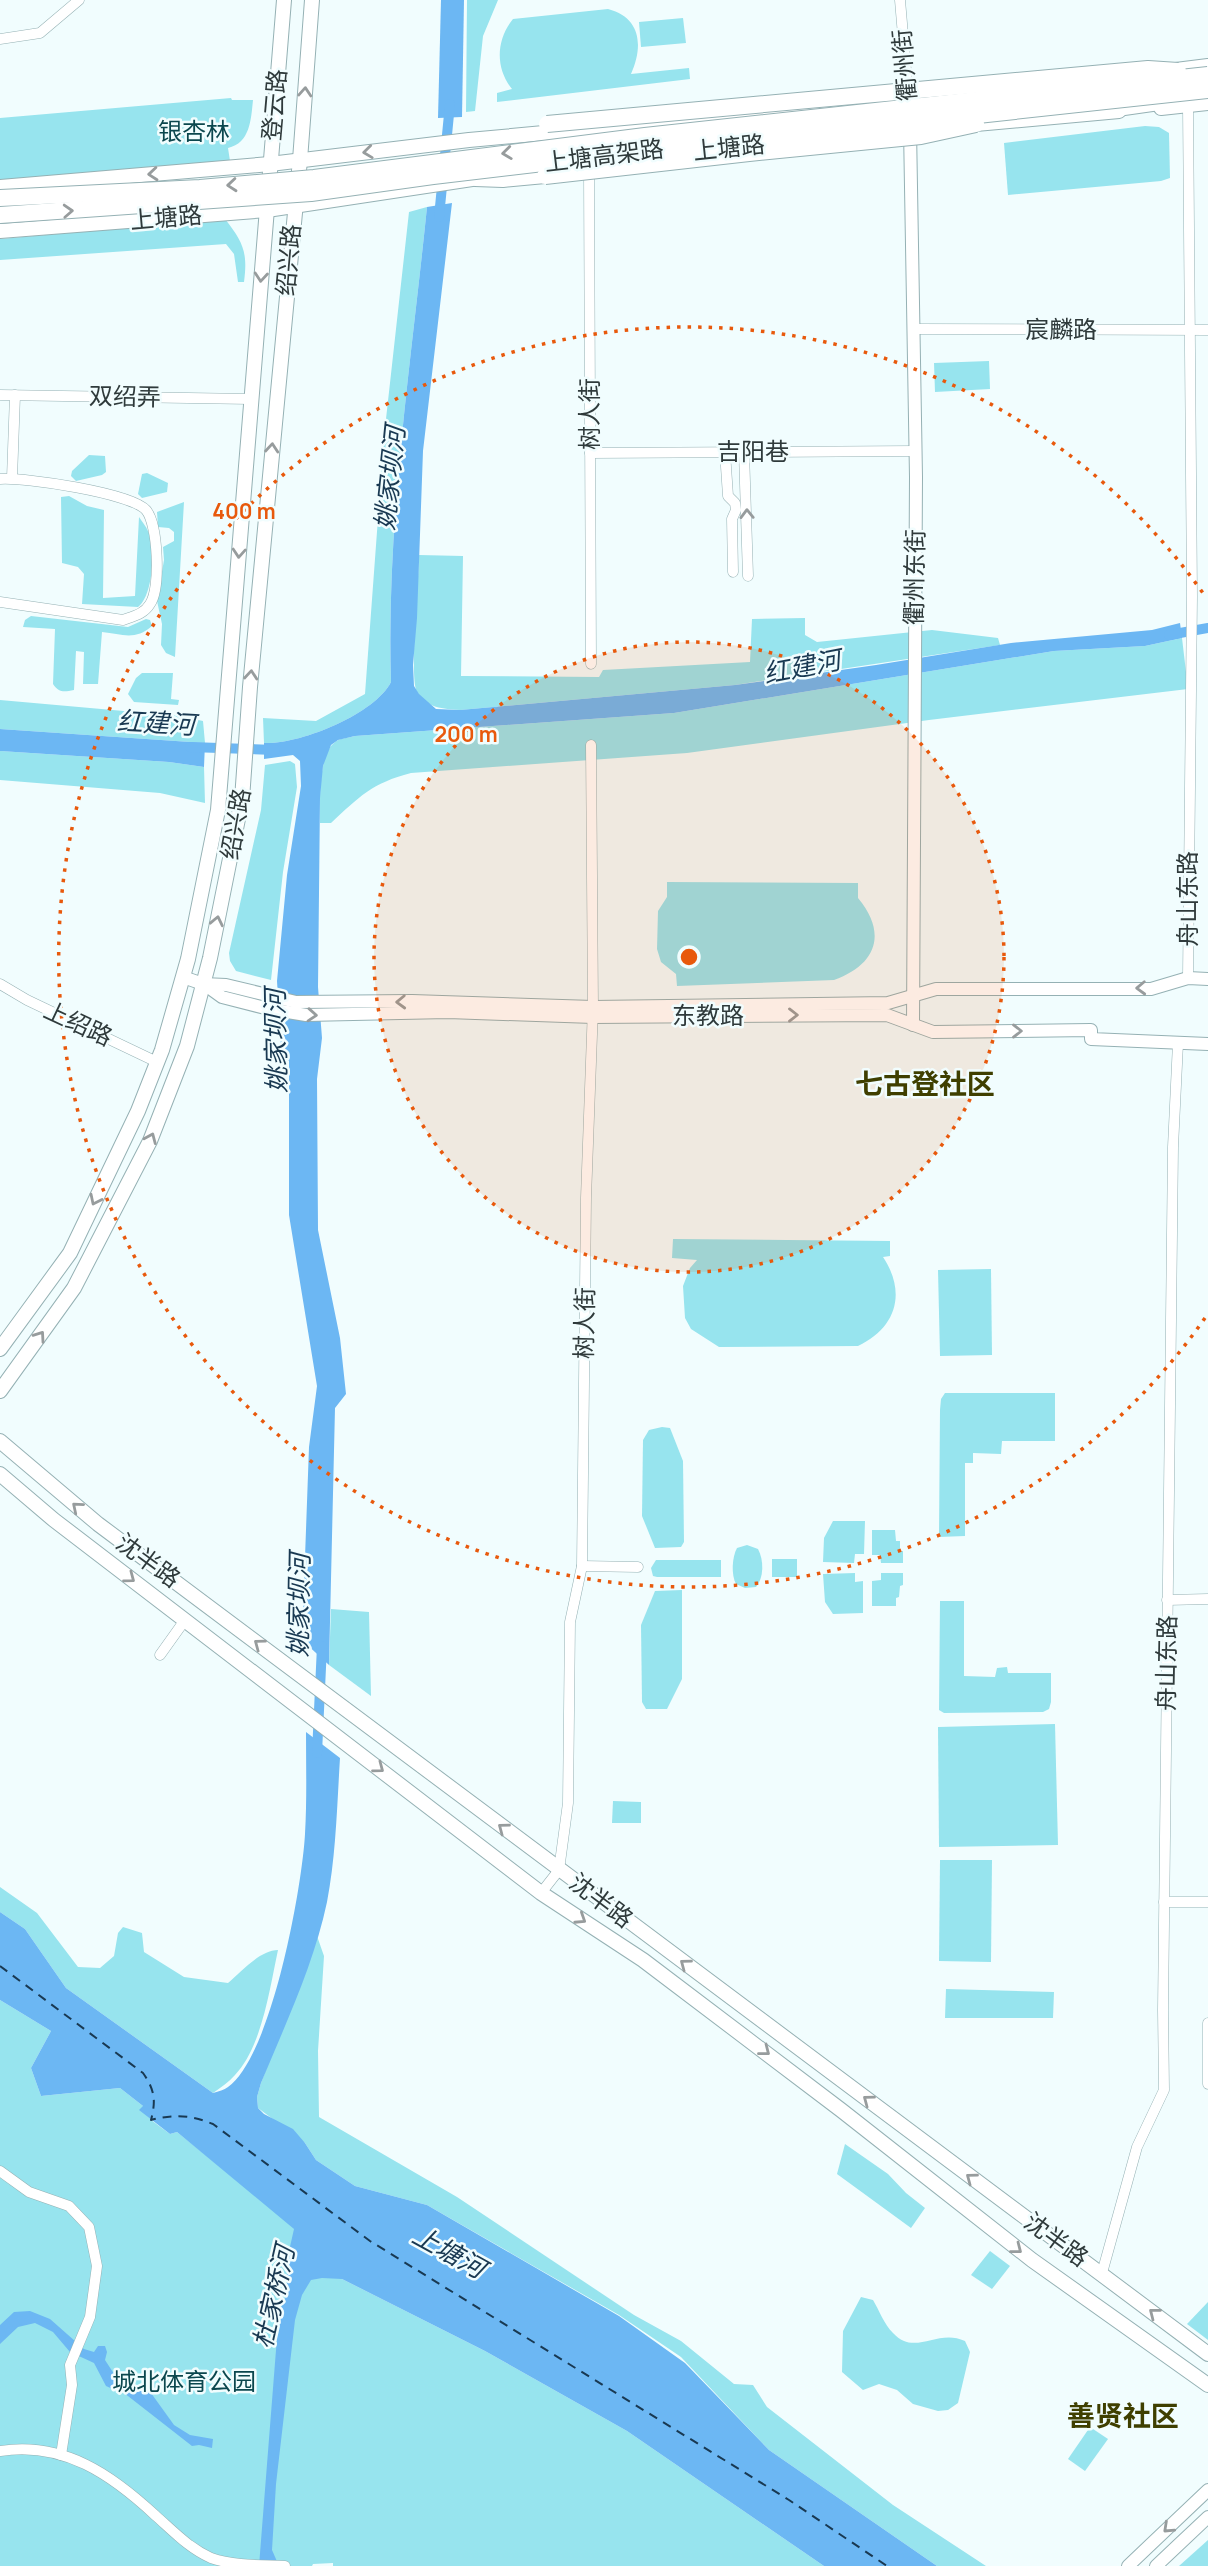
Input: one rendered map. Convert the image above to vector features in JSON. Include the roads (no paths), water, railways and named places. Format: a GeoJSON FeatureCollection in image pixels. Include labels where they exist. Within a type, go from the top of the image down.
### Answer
{"type":"FeatureCollection","features":[{"type":"Feature","properties":{"kind":"highway"},"geometry":{"type":"LineString","coordinates":[[547,124],[1148,69],[1208,74]]}},
{"type":"Feature","properties":{"kind":"highway","name":"上塘高架路"},"geometry":{"type":"LineString","coordinates":[[0,198],[200,188],[314,178],[659,135],[1208,74]]}},
{"type":"Feature","properties":{"kind":"highway"},"geometry":{"type":"LineString","coordinates":[[545,176],[921,136],[974,124],[1146,105],[1208,91]]}},
{"type":"Feature","properties":{"kind":"highway","name":"上塘高架路"},"geometry":{"type":"LineString","coordinates":[[0,215],[311,193],[605,156],[1208,91]]}},
{"type":"Feature","properties":{"kind":"main road","name":"登云路"},"geometry":{"type":"LineString","coordinates":[[267,209],[284,0]]}},
{"type":"Feature","properties":{"kind":"main road","name":"登云路"},"geometry":{"type":"LineString","coordinates":[[294,206],[312,0]]}},
{"type":"Feature","properties":{"kind":"main road","name":"上塘路"},"geometry":{"type":"LineString","coordinates":[[0,187],[270,164],[436,144],[909,99],[1208,66]]}},
{"type":"Feature","properties":{"kind":"main road","name":"上塘路"},"geometry":{"type":"LineString","coordinates":[[0,230],[267,209],[589,164],[910,130],[1208,103]]}},
{"type":"Feature","properties":{"kind":"main road"},"geometry":{"type":"LineString","coordinates":[[467,141],[488,132],[547,124]]}},
{"type":"Feature","properties":{"kind":"main road"},"geometry":{"type":"LineString","coordinates":[[470,179],[503,180],[545,176]]}},
{"type":"Feature","properties":{"kind":"main road","name":"绍兴路"},"geometry":{"type":"LineString","coordinates":[[0,1391],[74,1288],[150,1141],[187,1046],[203,984],[242,799],[294,206]]}},
{"type":"Feature","properties":{"kind":"main road","name":"绍兴路"},"geometry":{"type":"LineString","coordinates":[[0,1349],[70,1253],[138,1111],[157,1062],[183,977],[218,810],[267,209]]}},
{"type":"Feature","properties":{"kind":"main road","name":"沈半路"},"geometry":{"type":"LineString","coordinates":[[0,1441],[98,1524],[1208,2354]]}},
{"type":"Feature","properties":{"kind":"main road","name":"沈半路"},"geometry":{"type":"LineString","coordinates":[[0,1474],[54,1520],[541,1893],[643,1960],[831,2102],[1032,2260],[1208,2385]]}},
{"type":"Feature","properties":{"kind":"street"},"geometry":{"type":"LineString","coordinates":[[0,39],[40,33],[79,0]]}},
{"type":"Feature","properties":{"kind":"street","name":"衢州街"},"geometry":{"type":"LineString","coordinates":[[900,0],[910,130]]}},
{"type":"Feature","properties":{"kind":"street","name":"舟山东路"},"geometry":{"type":"LineString","coordinates":[[1188,105],[1192,596],[1188,978]]}},
{"type":"Feature","properties":{"kind":"street","name":"衢州东街"},"geometry":{"type":"LineString","coordinates":[[910,130],[916,452],[913,1024]]}},
{"type":"Feature","properties":{"kind":"street","name":"树人街"},"geometry":{"type":"LineString","coordinates":[[589,164],[591,664]]}},
{"type":"Feature","properties":{"kind":"street","name":"宸麟路"},"geometry":{"type":"LineString","coordinates":[[914,329],[1208,330]]}},
{"type":"Feature","properties":{"kind":"street","name":"双绍弄"},"geometry":{"type":"LineString","coordinates":[[0,395],[251,400]]}},
{"type":"Feature","properties":{"kind":"street"},"geometry":{"type":"LineString","coordinates":[[12,478],[15,395]]}},
{"type":"Feature","properties":{"kind":"street"},"geometry":{"type":"LineString","coordinates":[[724,452],[728,496],[735,503],[736,510],[732,519],[733,572]]}},
{"type":"Feature","properties":{"kind":"street"},"geometry":{"type":"LineString","coordinates":[[744,452],[748,576]]}},
{"type":"Feature","properties":{"kind":"street","name":"吉阳巷"},"geometry":{"type":"LineString","coordinates":[[590,453],[916,452]]}},
{"type":"Feature","properties":{"kind":"street"},"geometry":{"type":"LineString","coordinates":[[0,478],[107,495],[131,500],[139,505],[147,511],[155,534],[156,580],[152,602],[141,614],[123,620],[0,602]]}},
{"type":"Feature","properties":{"kind":"street","name":"树人街"},"geometry":{"type":"LineString","coordinates":[[559,1870],[568,1803],[570,1622],[582,1566],[586,1198],[593,1012],[591,745]]}},
{"type":"Feature","properties":{"kind":"street","name":"东教路"},"geometry":{"type":"LineString","coordinates":[[183,977],[224,991],[357,1009],[412,1001],[593,1012],[887,1015],[933,1032],[1091,1030],[1091,1039],[1208,1044]]}},
{"type":"Feature","properties":{"kind":"street","name":"东教路"},"geometry":{"type":"LineString","coordinates":[[593,1012],[888,1003],[936,989],[1151,989],[1188,978],[1208,979]]}},
{"type":"Feature","properties":{"kind":"street","name":"上绍路"},"geometry":{"type":"LineString","coordinates":[[0,984],[27,1000],[157,1062]]}},
{"type":"Feature","properties":{"kind":"street","name":"舟山东路"},"geometry":{"type":"LineString","coordinates":[[1102,2273],[1136,2147],[1164,2090],[1173,1147],[1178,1043]]}},
{"type":"Feature","properties":{"kind":"street"},"geometry":{"type":"LineString","coordinates":[[582,1566],[638,1567]]}},
{"type":"Feature","properties":{"kind":"street"},"geometry":{"type":"LineString","coordinates":[[1167,1600],[1208,1599]]}},
{"type":"Feature","properties":{"kind":"street"},"geometry":{"type":"LineString","coordinates":[[160,1655],[185,1620]]}},
{"type":"Feature","properties":{"kind":"street"},"geometry":{"type":"LineString","coordinates":[[541,1893],[559,1870]]}},
{"type":"Feature","properties":{"kind":"street"},"geometry":{"type":"LineString","coordinates":[[1164,1902],[1208,1902]]}},
{"type":"Feature","properties":{"kind":"street"},"geometry":{"type":"LineString","coordinates":[[1208,2023],[1208,2084]]}},
{"type":"Feature","properties":{"kind":"street"},"geometry":{"type":"LineString","coordinates":[[0,2171],[29,2192],[69,2206],[89,2227],[97,2266],[90,2317],[70,2365],[72,2385],[61,2455]]}},
{"type":"Feature","properties":{"kind":"street"},"geometry":{"type":"LineString","coordinates":[[0,2451],[29,2449],[61,2455],[119,2482],[177,2537],[212,2558],[242,2564],[285,2566]]}},
{"type":"Feature","properties":{"kind":"street"},"geometry":{"type":"LineString","coordinates":[[1128,2566],[1208,2490]]}},
{"type":"Feature","properties":{"kind":"street"},"geometry":{"type":"LineString","coordinates":[[1156,2566],[1208,2516]]}},
{"type":"Feature","properties":{"kind":"water"},"geometry":{"type":"Polygon","coordinates":[[[441,0],[464,0],[462,117],[438,118],[441,0]]]}},
{"type":"Feature","properties":{"kind":"water"},"geometry":{"type":"Polygon","coordinates":[[[452,203],[423,451],[413,665],[414,686],[436,709],[460,710],[735,685],[1011,643],[1152,630],[1180,623],[1182,638],[1145,646],[1054,651],[674,713],[355,736],[338,740],[331,745],[323,766],[320,798],[318,987],[322,1038],[317,1079],[318,1230],[340,1338],[346,1394],[335,1408],[329,1665],[302,1640],[309,1447],[317,1386],[289,1215],[289,1061],[281,1048],[277,981],[287,875],[301,786],[300,761],[293,755],[264,759],[264,743],[296,739],[335,725],[369,705],[391,682],[390,622],[396,503],[427,207],[452,203]]]}},
{"type":"Feature","properties":{"kind":"water"},"geometry":{"type":"Polygon","coordinates":[[[0,729],[205,743],[204,767],[169,762],[0,751],[0,729]]]}},
{"type":"Feature","properties":{"kind":"water","name":"上塘河"},"geometry":{"type":"Polygon","coordinates":[[[306,1732],[340,1758],[332,1866],[327,1902],[315,1948],[261,2083],[257,2097],[258,2108],[293,2129],[316,2160],[355,2186],[427,2205],[619,2316],[685,2363],[769,2450],[937,2566],[824,2566],[627,2431],[485,2351],[342,2279],[322,2278],[311,2280],[302,2295],[295,2320],[276,2484],[272,2550],[279,2566],[259,2566],[279,2312],[287,2294],[287,2260],[294,2229],[177,2132],[170,2134],[139,2110],[143,2106],[120,2088],[41,2096],[31,2068],[51,2031],[0,2000],[0,1912],[25,1929],[66,1988],[213,2093],[226,2088],[244,2069],[258,2042],[271,2007],[291,1929],[305,1834],[306,1732]]]}},
{"type":"Feature","properties":{"kind":"water"},"geometry":{"type":"Polygon","coordinates":[[[30,2311],[50,2319],[84,2349],[94,2352],[98,2346],[105,2346],[105,2360],[118,2380],[127,2376],[132,2384],[151,2393],[174,2425],[190,2435],[213,2439],[212,2448],[192,2446],[119,2389],[117,2391],[106,2386],[94,2363],[70,2352],[53,2332],[35,2323],[18,2327],[0,2344],[0,2325],[14,2312],[30,2311]]]}},
{"type":"Feature","properties":{"kind":"waterway","name":"姚家坝河"},"geometry":{"type":"LineString","coordinates":[[439,217],[450,104]]}},
{"type":"Feature","properties":{"kind":"waterway","name":"红建河"},"geometry":{"type":"LineString","coordinates":[[1169,635],[1208,628]]}},
{"type":"Feature","properties":{"kind":"waterway","name":"红建河"},"geometry":{"type":"LineString","coordinates":[[190,747],[275,750]]}},
{"type":"Feature","properties":{"kind":"waterway","name":"姚家坝河"},"geometry":{"type":"LineString","coordinates":[[317,1753],[322,1646]]}},
{"type":"Feature","properties":{"kind":"district","name":"七古登社区"},"geometry":{"type":"Point","coordinates":[925,1084]}},
{"type":"Feature","properties":{"kind":"district","name":"善贤社区"},"geometry":{"type":"Point","coordinates":[1123,2416]}},
{"type":"Feature","properties":{"kind":"park label","name":"银杏林"},"geometry":{"type":"Point","coordinates":[194,132]}},
{"type":"Feature","properties":{"kind":"park label","name":"城北体育公园"},"geometry":{"type":"Point","coordinates":[184,2382]}},
{"type":"Feature","properties":{"kind":"water label","name":"杜家桥河"},"geometry":{"type":"Point","coordinates":[274,2297]}}]}
